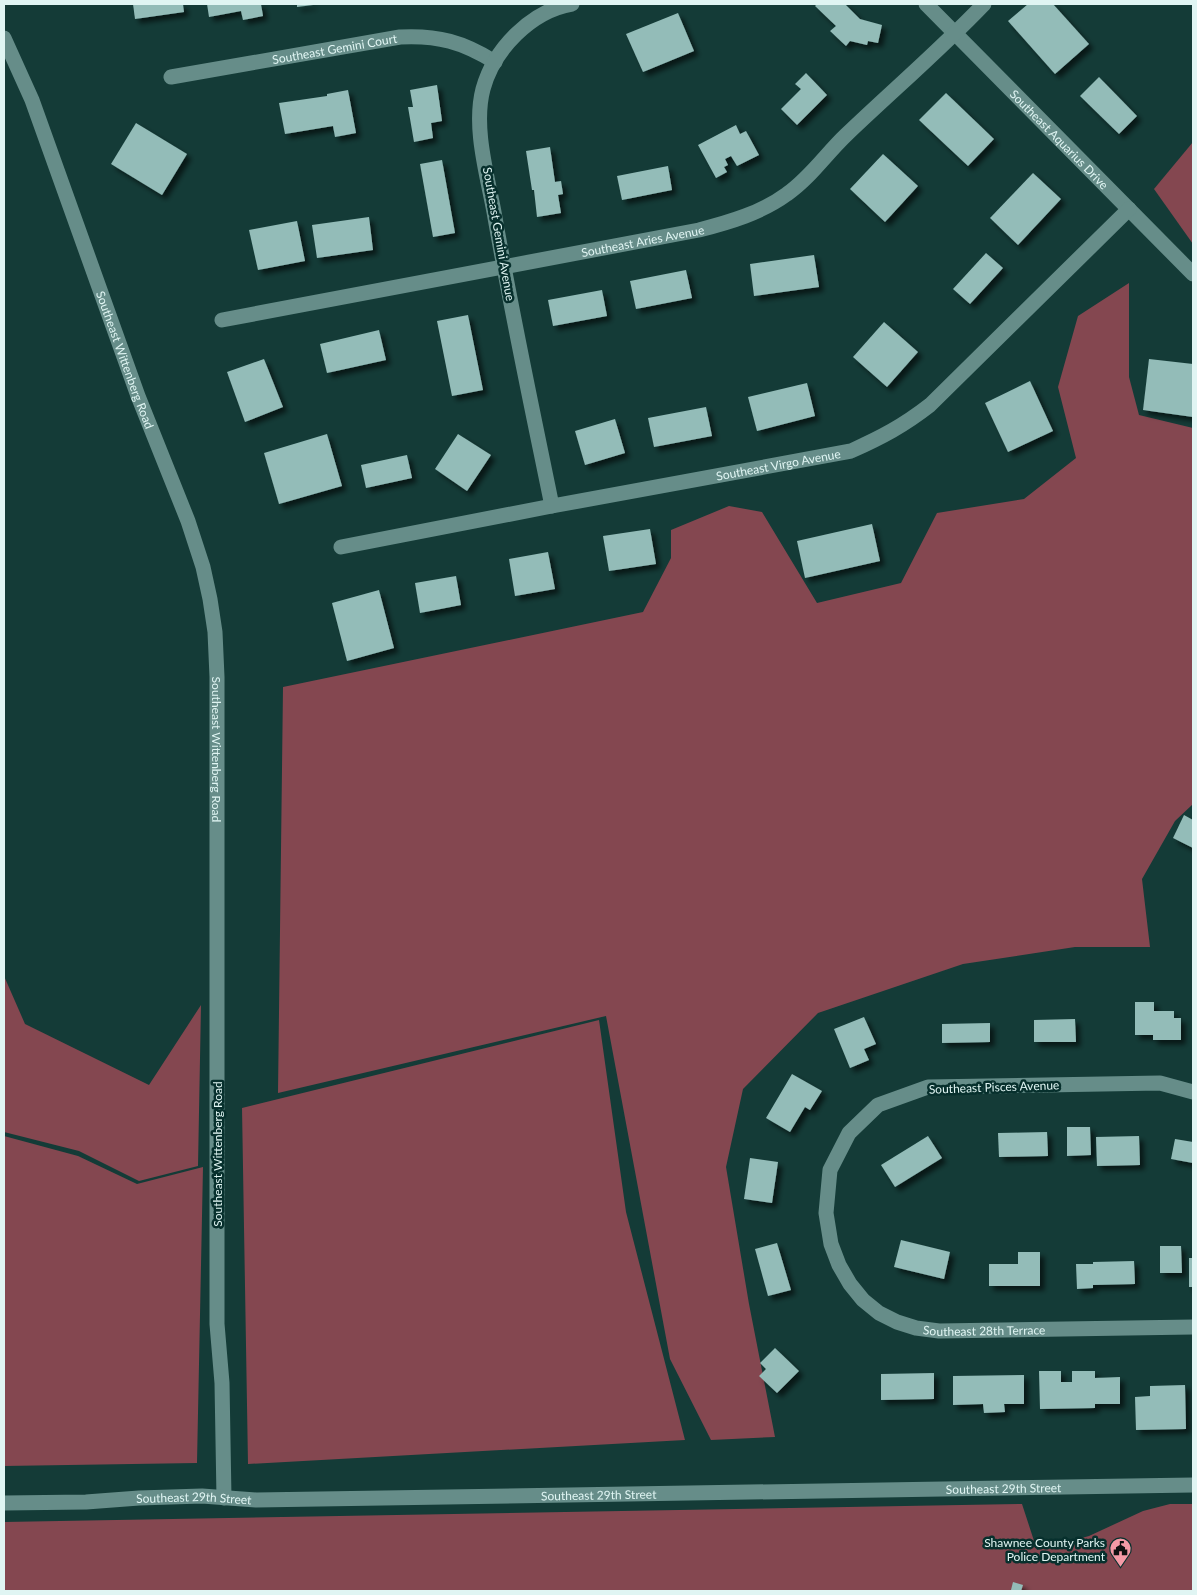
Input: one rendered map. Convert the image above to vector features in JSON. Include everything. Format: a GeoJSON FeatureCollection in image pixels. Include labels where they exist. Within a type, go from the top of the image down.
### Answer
{"type":"FeatureCollection","features":[{"type":"Feature","properties":{"kind":"street","name":"Southeast Gemini Avenue"},"geometry":{"type":"LineString","coordinates":[[552,506],[504,266],[479,122],[483,89],[495,62],[517,33],[537,17],[560,6],[572,4]]}},
{"type":"Feature","properties":{"kind":"street","name":"Southeast Aquarius Drive"},"geometry":{"type":"LineString","coordinates":[[926,4],[1193,274]]}},
{"type":"Feature","properties":{"kind":"street","name":"Southeast Aries Avenue"},"geometry":{"type":"LineString","coordinates":[[222,320],[699,230],[733,221],[765,207],[787,194],[809,175],[834,147],[955,34],[984,4]]}},
{"type":"Feature","properties":{"kind":"street","name":"Southeast Gemini Court"},"geometry":{"type":"LineString","coordinates":[[171,77],[400,37],[420,36],[440,38],[460,44],[477,50],[495,62]]}},
{"type":"Feature","properties":{"kind":"street","name":"Southeast Wittenberg Road"},"geometry":{"type":"LineString","coordinates":[[4,38],[32,100],[138,396],[188,521],[203,567],[215,632],[217,677],[217,1324],[222,1383],[224,1498]]}},
{"type":"Feature","properties":{"kind":"street","name":"Southeast Virgo Avenue"},"geometry":{"type":"LineString","coordinates":[[341,547],[851,450],[884,436],[908,422],[930,405],[1129,209]]}},
{"type":"Feature","properties":{"kind":"street","name":"Southeast Pisces Avenue"},"geometry":{"type":"LineString","coordinates":[[828,1230],[826,1213],[830,1170],[848,1133],[878,1105],[928,1087],[1160,1084],[1193,1092]]}},
{"type":"Feature","properties":{"kind":"street","name":"Southeast 28th Terrace"},"geometry":{"type":"LineString","coordinates":[[828,1230],[839,1265],[850,1284],[863,1300],[897,1322],[916,1328],[939,1331],[1193,1327]]}},
{"type":"Feature","properties":{"kind":"street","name":"Southeast 29th Street"},"geometry":{"type":"LineString","coordinates":[[4,1503],[86,1502],[202,1496],[265,1500],[1193,1485]]}},
{"type":"Feature","properties":{"kind":"shaded area"},"geometry":{"type":"Polygon","coordinates":[[[1193,142],[1193,244],[1154,189],[1193,142]]]}},
{"type":"Feature","properties":{"kind":"shaded area"},"geometry":{"type":"Polygon","coordinates":[[[1129,283],[1129,377],[1139,415],[1193,428],[1193,804],[1175,821],[1142,879],[1150,947],[1075,947],[963,964],[818,1013],[743,1089],[726,1167],[749,1304],[775,1437],[711,1440],[670,1359],[606,1016],[278,1093],[283,687],[643,612],[671,558],[671,530],[729,506],[762,512],[817,603],[901,583],[937,513],[1024,499],[1076,458],[1058,387],[1078,316],[1129,283]]]}},
{"type":"Feature","properties":{"kind":"shaded area"},"geometry":{"type":"Polygon","coordinates":[[[4,976],[25,1024],[149,1085],[201,1005],[198,1166],[139,1181],[79,1151],[4,1132],[4,976]]]}},
{"type":"Feature","properties":{"kind":"shaded area"},"geometry":{"type":"Polygon","coordinates":[[[599,1020],[626,1212],[685,1440],[248,1464],[242,1108],[599,1020]]]}},
{"type":"Feature","properties":{"kind":"shaded area"},"geometry":{"type":"Polygon","coordinates":[[[4,1136],[78,1156],[137,1184],[203,1167],[197,1463],[4,1466],[4,1136]]]}},
{"type":"Feature","properties":{"kind":"shaded area"},"geometry":{"type":"Polygon","coordinates":[[[1022,1504],[1037,1550],[1089,1536],[1143,1511],[1170,1504],[1193,1504],[1193,1591],[4,1591],[4,1522],[1022,1504]]]}},
{"type":"Feature","properties":{"kind":"building"},"geometry":{"type":"Polygon","coordinates":[[[133,4],[183,4],[184,12],[135,19],[133,4]]]}},
{"type":"Feature","properties":{"kind":"building"},"geometry":{"type":"Polygon","coordinates":[[[207,4],[261,4],[263,16],[243,20],[241,11],[209,17],[207,4]]]}},
{"type":"Feature","properties":{"kind":"building"},"geometry":{"type":"Polygon","coordinates":[[[297,4],[313,4],[313,5],[297,7],[297,4]]]}},
{"type":"Feature","properties":{"kind":"building"},"geometry":{"type":"Polygon","coordinates":[[[817,4],[845,4],[860,19],[882,25],[878,43],[868,41],[867,45],[850,41],[846,46],[830,31],[836,26],[815,6],[817,4]]]}},
{"type":"Feature","properties":{"kind":"building"},"geometry":{"type":"Polygon","coordinates":[[[1028,4],[1053,4],[1089,44],[1055,74],[1008,21],[1028,4]]]}},
{"type":"Feature","properties":{"kind":"building"},"geometry":{"type":"Polygon","coordinates":[[[678,13],[694,51],[643,72],[626,34],[678,13]]]}},
{"type":"Feature","properties":{"kind":"building"},"geometry":{"type":"Polygon","coordinates":[[[806,73],[827,95],[797,125],[781,109],[801,89],[795,84],[806,73]]]}},
{"type":"Feature","properties":{"kind":"building"},"geometry":{"type":"Polygon","coordinates":[[[1099,77],[1137,116],[1119,134],[1080,96],[1099,77]]]}},
{"type":"Feature","properties":{"kind":"building"},"geometry":{"type":"Polygon","coordinates":[[[437,85],[442,121],[431,123],[433,138],[414,142],[408,107],[413,107],[410,90],[437,85]]]}},
{"type":"Feature","properties":{"kind":"building"},"geometry":{"type":"Polygon","coordinates":[[[348,90],[356,133],[335,137],[333,126],[285,134],[279,103],[327,96],[327,94],[348,90]]]}},
{"type":"Feature","properties":{"kind":"building"},"geometry":{"type":"Polygon","coordinates":[[[946,93],[994,139],[968,166],[919,120],[946,93]]]}},
{"type":"Feature","properties":{"kind":"building"},"geometry":{"type":"Polygon","coordinates":[[[136,123],[187,154],[162,195],[111,164],[136,123]]]}},
{"type":"Feature","properties":{"kind":"building"},"geometry":{"type":"Polygon","coordinates":[[[736,125],[740,134],[746,131],[759,155],[737,166],[731,156],[725,159],[728,165],[724,167],[727,172],[716,178],[698,145],[736,125]]]}},
{"type":"Feature","properties":{"kind":"building"},"geometry":{"type":"Polygon","coordinates":[[[550,147],[555,182],[561,181],[563,194],[558,195],[561,213],[537,217],[526,151],[550,147]]]}},
{"type":"Feature","properties":{"kind":"building"},"geometry":{"type":"Polygon","coordinates":[[[883,154],[918,186],[885,222],[850,189],[883,154]]]}},
{"type":"Feature","properties":{"kind":"building"},"geometry":{"type":"Polygon","coordinates":[[[442,160],[455,233],[433,237],[420,164],[442,160]]]}},
{"type":"Feature","properties":{"kind":"building"},"geometry":{"type":"Polygon","coordinates":[[[668,166],[672,190],[622,200],[617,176],[668,166]]]}},
{"type":"Feature","properties":{"kind":"building"},"geometry":{"type":"Polygon","coordinates":[[[1033,173],[1061,199],[1018,245],[990,218],[1033,173]]]}},
{"type":"Feature","properties":{"kind":"building"},"geometry":{"type":"Polygon","coordinates":[[[369,217],[373,250],[317,258],[312,225],[369,217]]]}},
{"type":"Feature","properties":{"kind":"building"},"geometry":{"type":"Polygon","coordinates":[[[297,221],[305,261],[258,270],[249,230],[297,221]]]}},
{"type":"Feature","properties":{"kind":"building"},"geometry":{"type":"Polygon","coordinates":[[[986,253],[1003,268],[970,304],[953,289],[986,253]]]}},
{"type":"Feature","properties":{"kind":"building"},"geometry":{"type":"Polygon","coordinates":[[[814,255],[819,287],[754,296],[750,264],[814,255]]]}},
{"type":"Feature","properties":{"kind":"building"},"geometry":{"type":"Polygon","coordinates":[[[686,270],[692,298],[636,309],[630,281],[686,270]]]}},
{"type":"Feature","properties":{"kind":"building"},"geometry":{"type":"Polygon","coordinates":[[[602,290],[607,316],[553,326],[548,300],[602,290]]]}},
{"type":"Feature","properties":{"kind":"building"},"geometry":{"type":"Polygon","coordinates":[[[468,315],[483,390],[452,396],[437,321],[468,315]]]}},
{"type":"Feature","properties":{"kind":"building"},"geometry":{"type":"Polygon","coordinates":[[[884,322],[918,352],[887,387],[853,357],[884,322]]]}},
{"type":"Feature","properties":{"kind":"building"},"geometry":{"type":"Polygon","coordinates":[[[379,330],[386,360],[327,373],[320,344],[379,330]]]}},
{"type":"Feature","properties":{"kind":"building"},"geometry":{"type":"Polygon","coordinates":[[[264,359],[283,407],[245,422],[227,372],[264,359]]]}},
{"type":"Feature","properties":{"kind":"building"},"geometry":{"type":"Polygon","coordinates":[[[1149,359],[1193,364],[1193,417],[1143,410],[1149,359]]]}},
{"type":"Feature","properties":{"kind":"building"},"geometry":{"type":"Polygon","coordinates":[[[1030,381],[1053,431],[1008,452],[985,403],[1030,381]]]}},
{"type":"Feature","properties":{"kind":"building"},"geometry":{"type":"Polygon","coordinates":[[[807,383],[815,416],[757,431],[748,397],[807,383]]]}},
{"type":"Feature","properties":{"kind":"building"},"geometry":{"type":"Polygon","coordinates":[[[706,407],[712,436],[654,447],[648,418],[706,407]]]}},
{"type":"Feature","properties":{"kind":"building"},"geometry":{"type":"Polygon","coordinates":[[[615,419],[625,453],[585,465],[575,431],[615,419]]]}},
{"type":"Feature","properties":{"kind":"building"},"geometry":{"type":"Polygon","coordinates":[[[327,434],[342,486],[279,504],[264,453],[327,434]]]}},
{"type":"Feature","properties":{"kind":"building"},"geometry":{"type":"Polygon","coordinates":[[[458,434],[491,455],[467,491],[435,469],[458,434]]]}},
{"type":"Feature","properties":{"kind":"building"},"geometry":{"type":"Polygon","coordinates":[[[407,455],[412,478],[366,488],[361,465],[407,455]]]}},
{"type":"Feature","properties":{"kind":"building"},"geometry":{"type":"Polygon","coordinates":[[[872,524],[880,561],[805,578],[797,541],[872,524]]]}},
{"type":"Feature","properties":{"kind":"building"},"geometry":{"type":"Polygon","coordinates":[[[650,529],[656,564],[609,571],[603,536],[650,529]]]}},
{"type":"Feature","properties":{"kind":"building"},"geometry":{"type":"Polygon","coordinates":[[[548,552],[555,589],[515,596],[509,559],[548,552]]]}},
{"type":"Feature","properties":{"kind":"building"},"geometry":{"type":"Polygon","coordinates":[[[456,576],[461,605],[420,613],[415,583],[456,576]]]}},
{"type":"Feature","properties":{"kind":"building"},"geometry":{"type":"Polygon","coordinates":[[[379,590],[394,648],[347,661],[332,603],[379,590]]]}},
{"type":"Feature","properties":{"kind":"building"},"geometry":{"type":"Polygon","coordinates":[[[1184,815],[1193,820],[1193,848],[1173,838],[1184,815]]]}},
{"type":"Feature","properties":{"kind":"building"},"geometry":{"type":"Polygon","coordinates":[[[1135,1002],[1154,1002],[1154,1011],[1174,1011],[1174,1018],[1181,1018],[1181,1040],[1153,1040],[1153,1035],[1135,1035],[1135,1002]]]}},
{"type":"Feature","properties":{"kind":"building"},"geometry":{"type":"Polygon","coordinates":[[[864,1017],[876,1044],[864,1049],[869,1060],[850,1068],[834,1029],[864,1017]]]}},
{"type":"Feature","properties":{"kind":"building"},"geometry":{"type":"Polygon","coordinates":[[[1075,1019],[1076,1042],[1034,1042],[1034,1020],[1075,1019]]]}},
{"type":"Feature","properties":{"kind":"building"},"geometry":{"type":"Polygon","coordinates":[[[990,1023],[990,1042],[942,1043],[942,1024],[990,1023]]]}},
{"type":"Feature","properties":{"kind":"building"},"geometry":{"type":"Polygon","coordinates":[[[792,1074],[822,1091],[810,1110],[805,1107],[790,1132],[766,1118],[792,1074]]]}},
{"type":"Feature","properties":{"kind":"building"},"geometry":{"type":"Polygon","coordinates":[[[1067,1127],[1090,1127],[1091,1155],[1067,1156],[1067,1127]]]}},
{"type":"Feature","properties":{"kind":"building"},"geometry":{"type":"Polygon","coordinates":[[[1047,1132],[1048,1156],[999,1157],[998,1133],[1047,1132]]]}},
{"type":"Feature","properties":{"kind":"building"},"geometry":{"type":"Polygon","coordinates":[[[928,1136],[942,1158],[895,1187],[881,1165],[928,1136]]]}},
{"type":"Feature","properties":{"kind":"building"},"geometry":{"type":"Polygon","coordinates":[[[1139,1136],[1140,1165],[1097,1166],[1096,1137],[1139,1136]]]}},
{"type":"Feature","properties":{"kind":"building"},"geometry":{"type":"Polygon","coordinates":[[[1175,1139],[1193,1142],[1193,1163],[1171,1159],[1175,1139]]]}},
{"type":"Feature","properties":{"kind":"building"},"geometry":{"type":"Polygon","coordinates":[[[750,1158],[778,1162],[772,1203],[744,1199],[750,1158]]]}},
{"type":"Feature","properties":{"kind":"building"},"geometry":{"type":"Polygon","coordinates":[[[901,1240],[950,1252],[944,1279],[894,1267],[901,1240]]]}},
{"type":"Feature","properties":{"kind":"building"},"geometry":{"type":"Polygon","coordinates":[[[777,1243],[791,1290],[768,1296],[755,1249],[777,1243]]]}},
{"type":"Feature","properties":{"kind":"building"},"geometry":{"type":"Polygon","coordinates":[[[1160,1246],[1181,1246],[1182,1273],[1160,1273],[1160,1246]]]}},
{"type":"Feature","properties":{"kind":"building"},"geometry":{"type":"Polygon","coordinates":[[[1018,1252],[1040,1252],[1040,1286],[989,1286],[989,1264],[1018,1264],[1018,1252]]]}},
{"type":"Feature","properties":{"kind":"building"},"geometry":{"type":"Polygon","coordinates":[[[1189,1258],[1193,1258],[1193,1287],[1189,1287],[1189,1258]]]}},
{"type":"Feature","properties":{"kind":"building"},"geometry":{"type":"Polygon","coordinates":[[[1134,1261],[1135,1284],[1093,1285],[1093,1288],[1077,1289],[1076,1264],[1134,1261]]]}},
{"type":"Feature","properties":{"kind":"building"},"geometry":{"type":"Polygon","coordinates":[[[775,1348],[799,1371],[777,1393],[759,1376],[766,1369],[760,1363],[775,1348]]]}},
{"type":"Feature","properties":{"kind":"building"},"geometry":{"type":"Polygon","coordinates":[[[1039,1371],[1061,1371],[1061,1382],[1072,1382],[1072,1371],[1095,1371],[1095,1378],[1120,1377],[1120,1404],[1095,1404],[1095,1408],[1040,1409],[1039,1371]]]}},
{"type":"Feature","properties":{"kind":"building"},"geometry":{"type":"Polygon","coordinates":[[[934,1373],[934,1399],[881,1400],[881,1374],[934,1373]]]}},
{"type":"Feature","properties":{"kind":"building"},"geometry":{"type":"Polygon","coordinates":[[[1024,1375],[1024,1404],[1004,1404],[1005,1412],[984,1413],[983,1404],[953,1405],[953,1376],[1024,1375]]]}},
{"type":"Feature","properties":{"kind":"building"},"geometry":{"type":"Polygon","coordinates":[[[1185,1385],[1186,1429],[1136,1430],[1135,1397],[1150,1396],[1150,1386],[1185,1385]]]}},
{"type":"Feature","properties":{"kind":"building"},"geometry":{"type":"Polygon","coordinates":[[[1013,1582],[1023,1585],[1021,1591],[1011,1590],[1013,1582]]]}},
{"type":"Feature","properties":{"kind":"place","name":"Shawnee County Parks Police Department"},"geometry":{"type":"Point","coordinates":[1121,1568]}}]}
